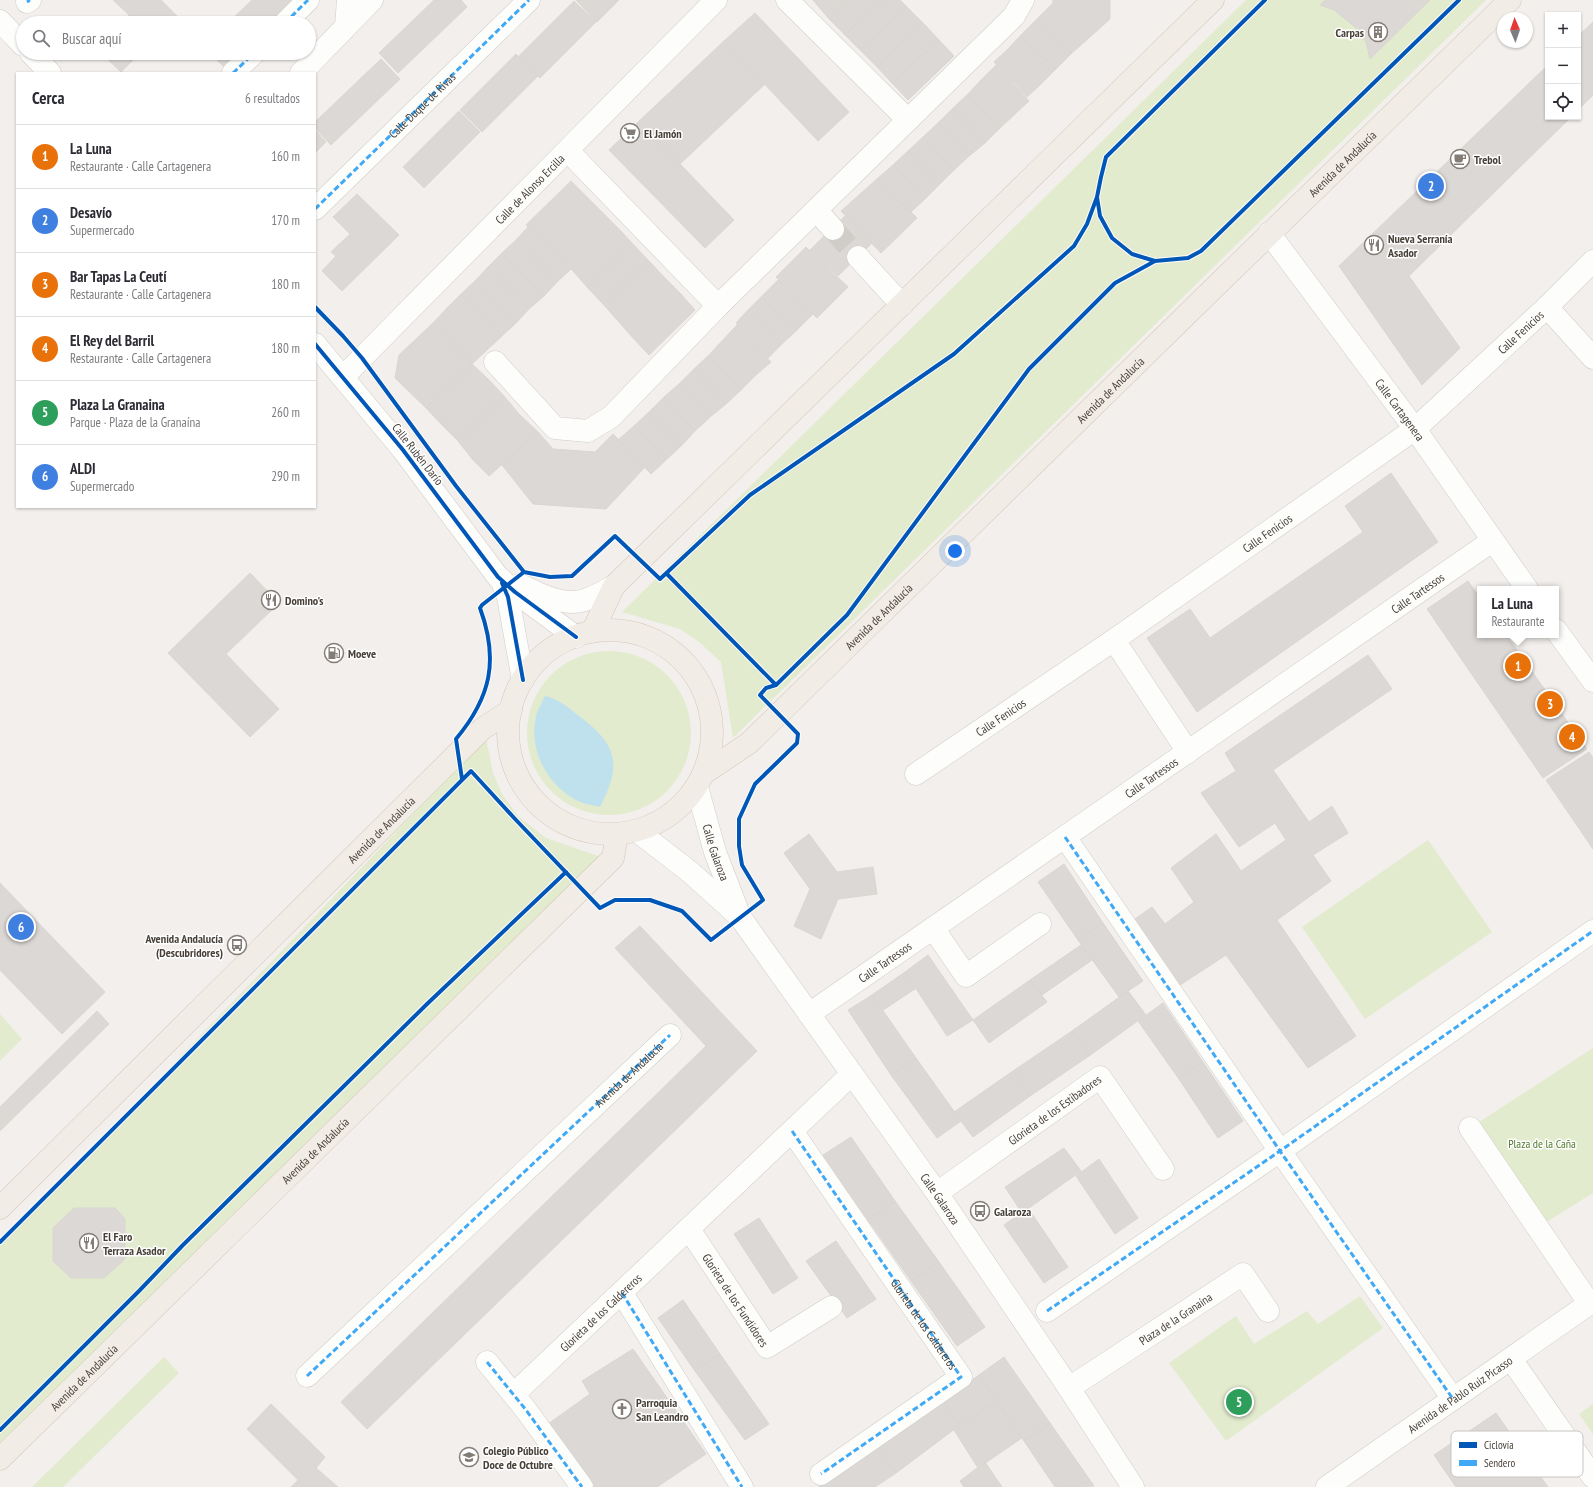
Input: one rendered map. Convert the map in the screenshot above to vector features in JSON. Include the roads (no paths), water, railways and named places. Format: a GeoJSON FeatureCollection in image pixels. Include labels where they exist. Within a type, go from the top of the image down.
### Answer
{"type":"FeatureCollection","features":[{"type":"Feature","properties":{"kind":"main road"},"geometry":{"type":"LineString","coordinates":[[584,634],[614,586],[1213,0]]}},
{"type":"Feature","properties":{"kind":"main road","name":"Avenida de Andalucía"},"geometry":{"type":"LineString","coordinates":[[0,1459],[602,869],[613,858],[627,833],[671,815],[701,779],[750,743],[1510,0]]}},
{"type":"Feature","properties":{"kind":"main road"},"geometry":{"type":"LineString","coordinates":[[627,833],[585,832],[556,819],[532,799],[516,772],[508,741],[511,710],[515,694],[523,680],[533,666],[545,654],[560,644],[584,634],[623,631],[654,640],[680,657],[699,682],[710,710],[713,741],[701,779]]}},
{"type":"Feature","properties":{"kind":"main road","name":"Avenida de Andalucía"},"geometry":{"type":"LineString","coordinates":[[0,1208],[482,729],[511,710]]}},
{"type":"Feature","properties":{"kind":"street"},"geometry":{"type":"LineString","coordinates":[[292,16],[308,0]]}},
{"type":"Feature","properties":{"kind":"street"},"geometry":{"type":"LineString","coordinates":[[346,26],[348,0]]}},
{"type":"Feature","properties":{"kind":"street"},"geometry":{"type":"LineString","coordinates":[[316,57],[372,0]]}},
{"type":"Feature","properties":{"kind":"street","name":"Calle Duque de Rivas"},"geometry":{"type":"LineString","coordinates":[[316,209],[529,0]]}},
{"type":"Feature","properties":{"kind":"street","name":"Calle de Alonso Ercilla"},"geometry":{"type":"LineString","coordinates":[[343,377],[716,0]]}},
{"type":"Feature","properties":{"kind":"street"},"geometry":{"type":"LineString","coordinates":[[787,0],[908,120]]}},
{"type":"Feature","properties":{"kind":"street"},"geometry":{"type":"LineString","coordinates":[[495,362],[555,428],[588,431],[611,417],[718,306],[1014,16],[1023,0]]}},
{"type":"Feature","properties":{"kind":"street"},"geometry":{"type":"LineString","coordinates":[[2,31],[16,40]]}},
{"type":"Feature","properties":{"kind":"street"},"geometry":{"type":"LineString","coordinates":[[38,60],[49,72]]}},
{"type":"Feature","properties":{"kind":"street"},"geometry":{"type":"LineString","coordinates":[[234,72],[247,60]]}},
{"type":"Feature","properties":{"kind":"street"},"geometry":{"type":"LineString","coordinates":[[302,72],[313,60]]}},
{"type":"Feature","properties":{"kind":"street"},"geometry":{"type":"LineString","coordinates":[[568,151],[718,306]]}},
{"type":"Feature","properties":{"kind":"street"},"geometry":{"type":"LineString","coordinates":[[816,210],[832,229]]}},
{"type":"Feature","properties":{"kind":"street","name":"Calle Cartagenera"},"geometry":{"type":"LineString","coordinates":[[1269,234],[1415,429],[1525,586]]}},
{"type":"Feature","properties":{"kind":"street"},"geometry":{"type":"LineString","coordinates":[[858,257],[902,305]]}},
{"type":"Feature","properties":{"kind":"street","name":"Calle Fenicios"},"geometry":{"type":"LineString","coordinates":[[916,774],[1114,640],[1415,429],[1547,307],[1593,261]]}},
{"type":"Feature","properties":{"kind":"street"},"geometry":{"type":"LineString","coordinates":[[1547,307],[1593,358]]}},
{"type":"Feature","properties":{"kind":"street","name":"Calle Rubén Darío"},"geometry":{"type":"LineString","coordinates":[[316,345],[403,450],[501,580],[515,592],[584,634]]}},
{"type":"Feature","properties":{"kind":"street","name":"Calle Tartessos"},"geometry":{"type":"LineString","coordinates":[[809,1014],[1492,541]]}},
{"type":"Feature","properties":{"kind":"street"},"geometry":{"type":"LineString","coordinates":[[501,580],[565,602],[586,600],[614,586]]}},
{"type":"Feature","properties":{"kind":"street","name":"Calle Rubén Darío"},"geometry":{"type":"LineString","coordinates":[[501,580],[508,597],[523,680]]}},
{"type":"Feature","properties":{"kind":"street"},"geometry":{"type":"LineString","coordinates":[[1559,634],[1593,681]]}},
{"type":"Feature","properties":{"kind":"street"},"geometry":{"type":"LineString","coordinates":[[1114,640],[1188,752]]}},
{"type":"Feature","properties":{"kind":"street","name":"Calle Galaroza"},"geometry":{"type":"LineString","coordinates":[[701,779],[715,852],[740,917]]}},
{"type":"Feature","properties":{"kind":"street","name":"Calle Galaroza"},"geometry":{"type":"LineString","coordinates":[[627,833],[690,872],[740,917],[937,1193],[1133,1487]]}},
{"type":"Feature","properties":{"kind":"street"},"geometry":{"type":"LineString","coordinates":[[1065,837],[1280,1151],[1453,1398]]}},
{"type":"Feature","properties":{"kind":"street"},"geometry":{"type":"LineString","coordinates":[[933,928],[966,976],[1040,924]]}},
{"type":"Feature","properties":{"kind":"street"},"geometry":{"type":"LineString","coordinates":[[1047,1312],[1280,1151],[1593,931]]}},
{"type":"Feature","properties":{"kind":"street","name":"Avenida de Andalucía"},"geometry":{"type":"LineString","coordinates":[[307,1376],[670,1035]]}},
{"type":"Feature","properties":{"kind":"street","name":"Glorieta de los Caldereros"},"geometry":{"type":"LineString","coordinates":[[514,1394],[852,1074]]}},
{"type":"Feature","properties":{"kind":"street","name":"Glorieta de los Estibadores"},"geometry":{"type":"LineString","coordinates":[[937,1193],[1100,1077],[1164,1169]]}},
{"type":"Feature","properties":{"kind":"street"},"geometry":{"type":"LineString","coordinates":[[1470,1128],[1591,1302]]}},
{"type":"Feature","properties":{"kind":"street","name":"Glorieta de los Caldereros"},"geometry":{"type":"LineString","coordinates":[[792,1131],[961,1377],[821,1474]]}},
{"type":"Feature","properties":{"kind":"street","name":"Glorieta de los Fundidores"},"geometry":{"type":"LineString","coordinates":[[689,1229],[767,1347],[831,1307]]}},
{"type":"Feature","properties":{"kind":"street","name":"Plaza de la Granaína"},"geometry":{"type":"LineString","coordinates":[[1068,1388],[1243,1274],[1268,1311]]}},
{"type":"Feature","properties":{"kind":"street"},"geometry":{"type":"LineString","coordinates":[[622,1293],[742,1487]]}},
{"type":"Feature","properties":{"kind":"street","name":"Avenida de Pablo Ruiz Picasso"},"geometry":{"type":"LineString","coordinates":[[1327,1487],[1591,1302]]}},
{"type":"Feature","properties":{"kind":"street"},"geometry":{"type":"LineString","coordinates":[[1511,1358],[1561,1431]]}},
{"type":"Feature","properties":{"kind":"street"},"geometry":{"type":"LineString","coordinates":[[488,1362],[514,1394],[582,1487]]}},
{"type":"Feature","properties":{"kind":"street"},"geometry":{"type":"LineString","coordinates":[[1583,1462],[1593,1477]]}},
{"type":"Feature","properties":{"kind":"water"},"geometry":{"type":"Polygon","coordinates":[[[545,696],[559,701],[575,713],[592,727],[609,746],[613,767],[607,792],[600,807],[579,801],[565,793],[548,774],[542,763],[537,751],[535,726],[537,713],[545,696]]]}},
{"type":"Feature","properties":{"kind":"tunnel"},"geometry":{"type":"LineString","coordinates":[[833,229],[858,257]]}},
{"type":"Feature","properties":{"kind":"place","name":"Carpas"},"geometry":{"type":"Point","coordinates":[1378,32]}},
{"type":"Feature","properties":{"kind":"place","name":"El Jamón"},"geometry":{"type":"Point","coordinates":[630,133]}},
{"type":"Feature","properties":{"kind":"place","name":"Trebol"},"geometry":{"type":"Point","coordinates":[1460,159]}},
{"type":"Feature","properties":{"kind":"place","name":"Desavío"},"geometry":{"type":"Point","coordinates":[1431,186]}},
{"type":"Feature","properties":{"kind":"place","name":"Nueva Serranía Asador"},"geometry":{"type":"Point","coordinates":[1374,245]}},
{"type":"Feature","properties":{"kind":"place","name":"Domino's"},"geometry":{"type":"Point","coordinates":[271,600]}},
{"type":"Feature","properties":{"kind":"place","name":"Moeve"},"geometry":{"type":"Point","coordinates":[334,653]}},
{"type":"Feature","properties":{"kind":"place","name":"La Luna"},"geometry":{"type":"Point","coordinates":[1518,666]}},
{"type":"Feature","properties":{"kind":"place","name":"Bar Tapas La Ceutí"},"geometry":{"type":"Point","coordinates":[1550,704]}},
{"type":"Feature","properties":{"kind":"place","name":"El Rey del Barril"},"geometry":{"type":"Point","coordinates":[1572,737]}},
{"type":"Feature","properties":{"kind":"place","name":"ALDI"},"geometry":{"type":"Point","coordinates":[21,927]}},
{"type":"Feature","properties":{"kind":"place","name":"Avenida Andalucía (Descubridores)"},"geometry":{"type":"Point","coordinates":[237,945]}},
{"type":"Feature","properties":{"kind":"place","name":"Galaroza"},"geometry":{"type":"Point","coordinates":[980,1211]}},
{"type":"Feature","properties":{"kind":"place","name":"El Faro Terraza Asador"},"geometry":{"type":"Point","coordinates":[89,1243]}},
{"type":"Feature","properties":{"kind":"place","name":"Plaza La Granaina"},"geometry":{"type":"Point","coordinates":[1239,1402]}},
{"type":"Feature","properties":{"kind":"place","name":"Parroquia San Leandro"},"geometry":{"type":"Point","coordinates":[622,1409]}},
{"type":"Feature","properties":{"kind":"place","name":"Colegio Público Doce de Octubre"},"geometry":{"type":"Point","coordinates":[469,1457]}},
{"type":"Feature","properties":{"kind":"park label","name":"Plaza de la Caña"},"geometry":{"type":"Point","coordinates":[1542,1143]}}]}
